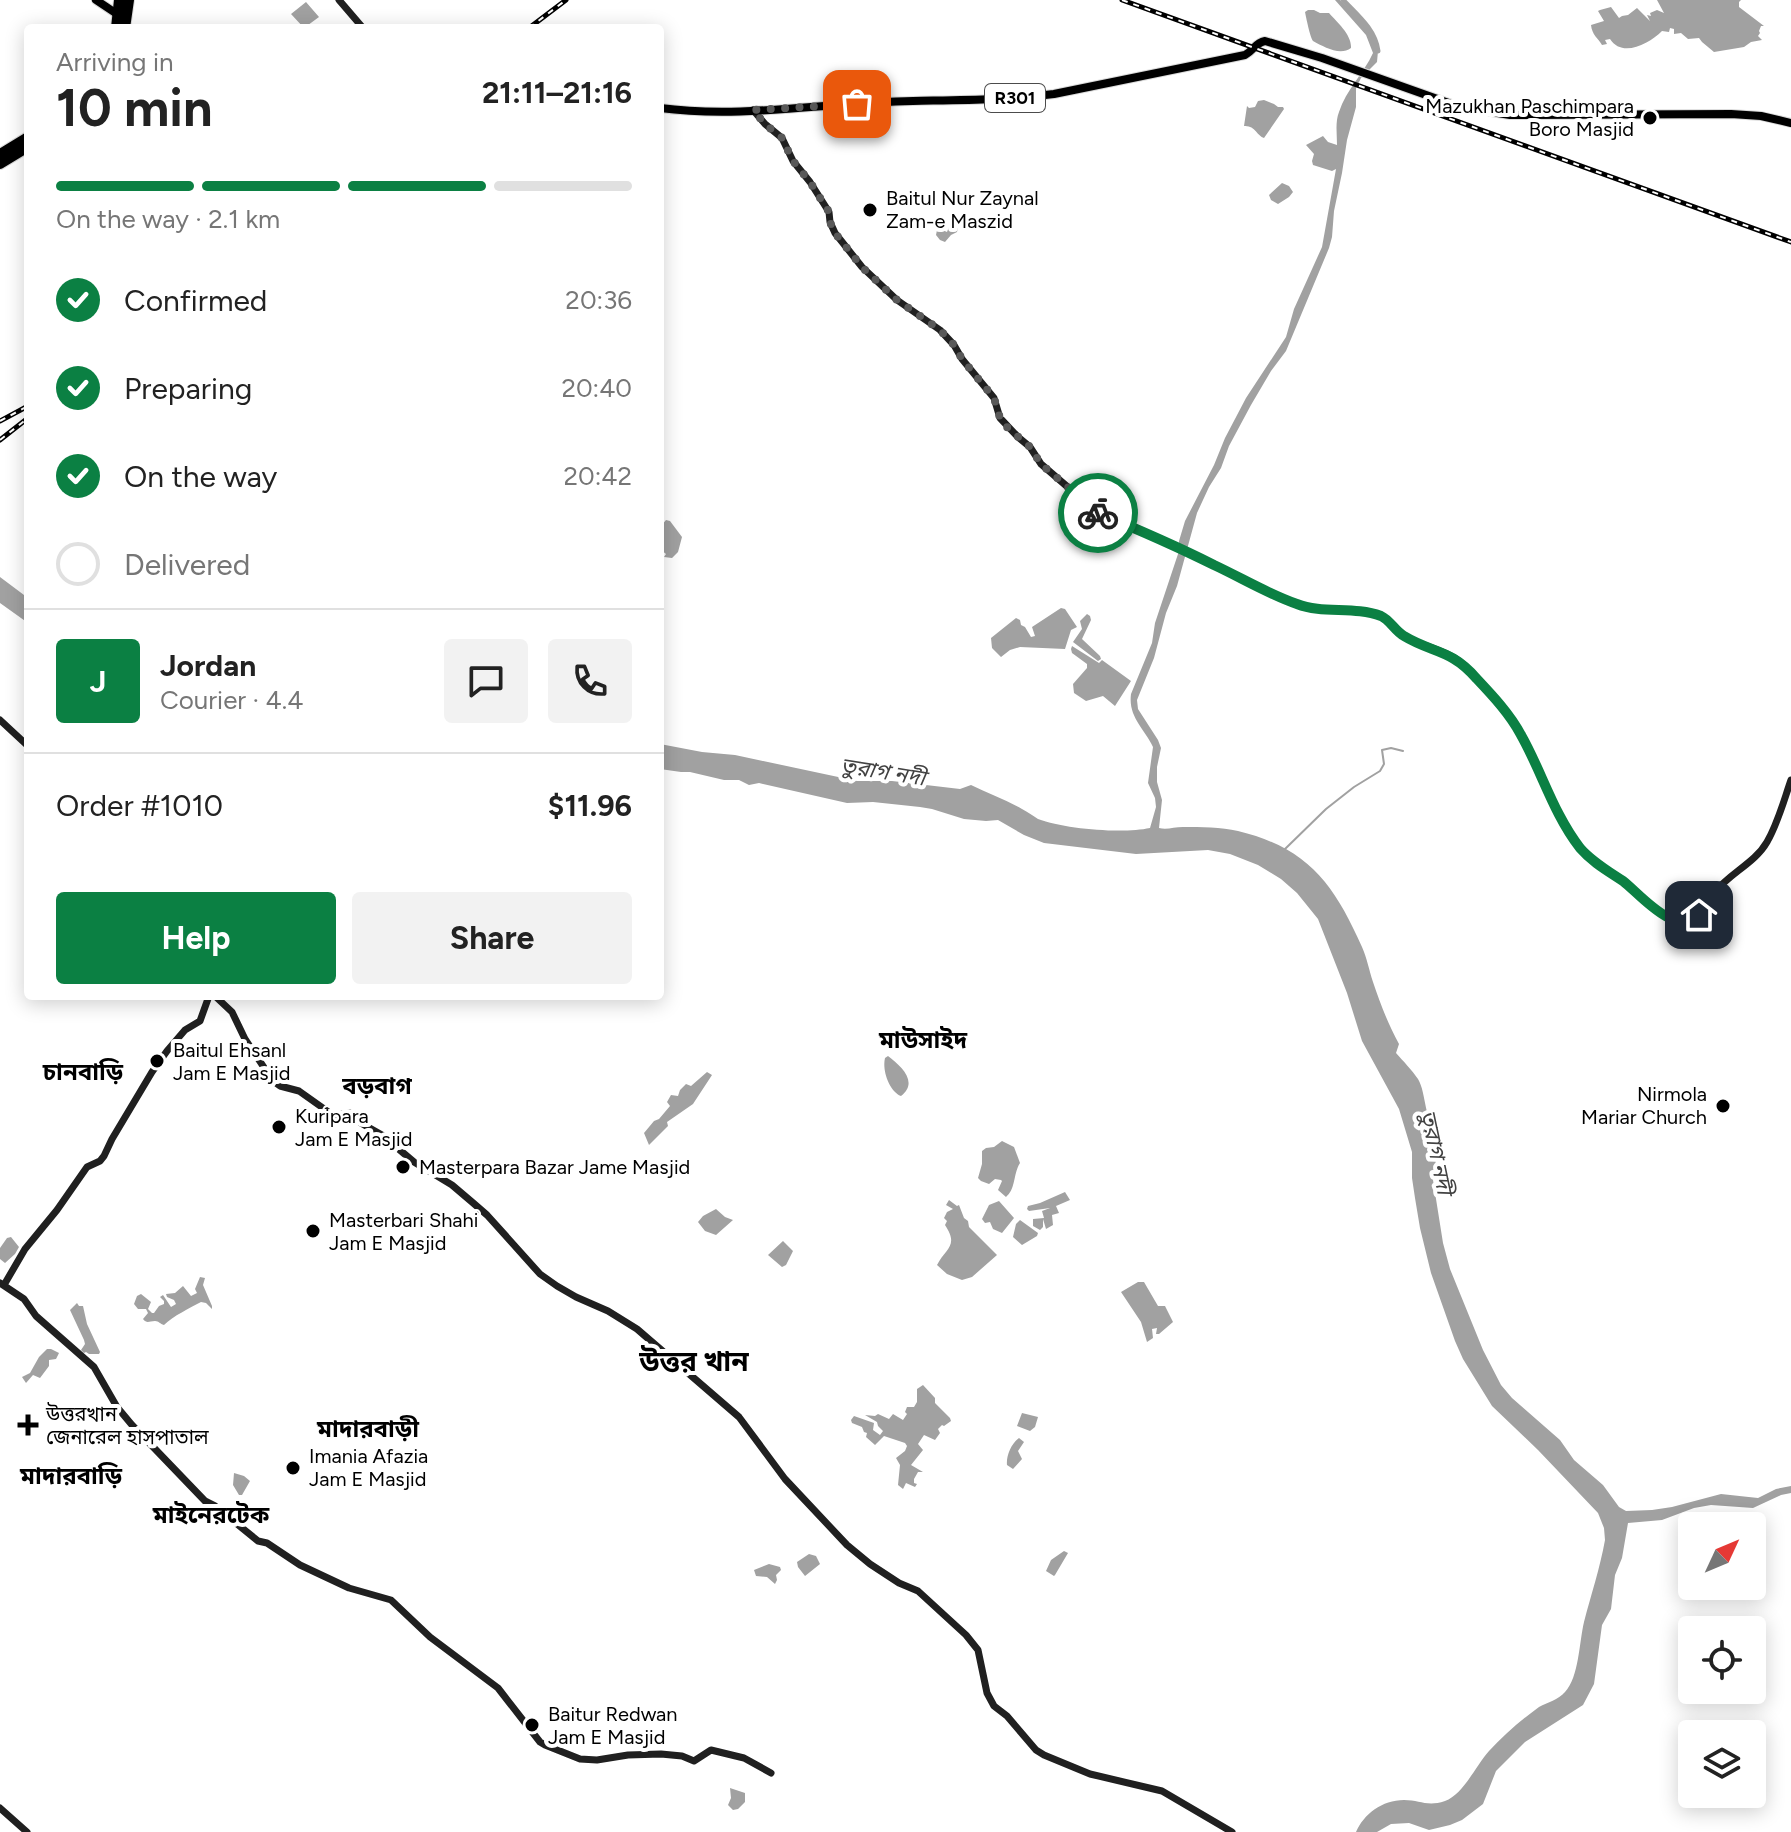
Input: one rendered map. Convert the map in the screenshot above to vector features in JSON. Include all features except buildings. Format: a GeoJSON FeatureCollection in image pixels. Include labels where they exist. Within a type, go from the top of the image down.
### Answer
{"type":"FeatureCollection","features":[{"type":"Feature","properties":{"kind":"highway"},"geometry":{"type":"LineString","coordinates":[[0,159],[24,140]]}},
{"type":"Feature","properties":{"kind":"highway"},"geometry":{"type":"LineString","coordinates":[[0,159],[24,147]]}},
{"type":"Feature","properties":{"kind":"main road"},"geometry":{"type":"LineString","coordinates":[[99,0],[122,5]]}},
{"type":"Feature","properties":{"kind":"main road","name":"R301"},"geometry":{"type":"LineString","coordinates":[[664,108],[717,112],[913,101],[991,100],[1054,94],[1245,55],[1255,45],[1265,41],[1460,107],[1510,115],[1731,114],[1761,116],[1791,123]]}},
{"type":"Feature","properties":{"kind":"street"},"geometry":{"type":"LineString","coordinates":[[339,0],[360,24]]}},
{"type":"Feature","properties":{"kind":"street"},"geometry":{"type":"LineString","coordinates":[[753,110],[782,138],[793,161],[829,212],[835,233],[862,267],[897,300],[940,330],[954,345],[994,398],[1000,418],[1007,427],[1030,447],[1041,464],[1070,489],[1078,504],[1298,605],[1382,616],[1405,636],[1462,663],[1514,723],[1553,805],[1580,847],[1593,861],[1666,916],[1684,922],[1692,921],[1723,883],[1756,857],[1773,830],[1791,780]]}},
{"type":"Feature","properties":{"kind":"street"},"geometry":{"type":"LineString","coordinates":[[0,720],[24,742]]}},
{"type":"Feature","properties":{"kind":"street"},"geometry":{"type":"LineString","coordinates":[[208,1000],[200,1021],[185,1030],[152,1072],[104,1156],[87,1167],[2,1284],[24,1299],[36,1316],[94,1367],[117,1407],[205,1501],[258,1541],[267,1543],[300,1565],[349,1588],[391,1600],[430,1637],[498,1688],[543,1744],[589,1760],[661,1754],[679,1755],[694,1761],[711,1750],[744,1758],[771,1773]]}},
{"type":"Feature","properties":{"kind":"street"},"geometry":{"type":"LineString","coordinates":[[219,1000],[232,1012],[258,1060],[280,1086],[299,1091],[335,1115],[350,1113],[414,1162],[452,1185],[484,1212],[540,1274],[637,1329],[739,1417],[785,1479],[838,1536],[870,1564],[918,1591],[966,1635],[978,1650],[987,1693],[994,1706],[1007,1716],[1036,1750],[1090,1774],[1162,1791],[1232,1832]]}},
{"type":"Feature","properties":{"kind":"street"},"geometry":{"type":"LineString","coordinates":[[0,1808],[27,1832]]}},
{"type":"Feature","properties":{"kind":"water","name":"তুরাগ নদী"},"geometry":{"type":"Polygon","coordinates":[[[1335,0],[1340,0],[1375,38],[1377,62],[1356,88],[1356,107],[1347,140],[1329,248],[1286,351],[1251,405],[1197,513],[1154,658],[1137,700],[1138,709],[1161,748],[1157,767],[1162,800],[1159,828],[1218,828],[1262,838],[1301,859],[1316,872],[1341,905],[1362,947],[1381,1006],[1399,1044],[1396,1053],[1418,1079],[1428,1115],[1440,1132],[1433,1180],[1450,1269],[1483,1350],[1501,1385],[1512,1398],[1560,1440],[1574,1460],[1603,1485],[1619,1507],[1626,1511],[1672,1507],[1721,1494],[1758,1498],[1791,1486],[1791,1493],[1753,1508],[1711,1505],[1678,1512],[1662,1520],[1628,1523],[1622,1558],[1615,1575],[1611,1609],[1602,1625],[1594,1684],[1583,1705],[1525,1742],[1496,1771],[1483,1804],[1462,1820],[1429,1830],[1409,1823],[1391,1824],[1377,1832],[1356,1832],[1369,1814],[1388,1802],[1433,1803],[1452,1797],[1507,1733],[1539,1707],[1565,1692],[1576,1669],[1584,1622],[1605,1540],[1598,1513],[1492,1406],[1463,1359],[1431,1273],[1415,1198],[1412,1152],[1399,1109],[1362,1041],[1318,919],[1281,879],[1258,865],[1230,854],[1208,850],[1136,854],[1044,843],[998,820],[964,819],[920,807],[873,802],[847,803],[759,783],[749,785],[739,780],[664,770],[664,745],[735,755],[857,781],[892,781],[960,789],[971,785],[1038,819],[1078,828],[1150,828],[1156,807],[1148,783],[1153,747],[1134,716],[1131,694],[1152,643],[1185,521],[1246,398],[1286,337],[1294,309],[1322,247],[1336,169],[1332,171],[1313,165],[1314,154],[1306,145],[1323,136],[1337,145],[1337,120],[1342,104],[1373,53],[1366,35],[1335,0]]]}},
{"type":"Feature","properties":{"kind":"water"},"geometry":{"type":"Polygon","coordinates":[[[1657,0],[1741,0],[1739,7],[1764,26],[1761,26],[1758,36],[1762,40],[1744,47],[1714,52],[1699,38],[1688,39],[1681,33],[1674,34],[1674,29],[1670,28],[1669,32],[1662,31],[1643,44],[1628,48],[1615,45],[1610,39],[1602,45],[1594,34],[1591,25],[1604,21],[1598,11],[1611,7],[1619,18],[1637,8],[1650,21],[1647,15],[1651,16],[1650,13],[1657,10],[1664,13],[1657,0]]]}},
{"type":"Feature","properties":{"kind":"water"},"geometry":{"type":"Polygon","coordinates":[[[306,2],[319,17],[309,24],[300,24],[291,14],[306,2]]]}},
{"type":"Feature","properties":{"kind":"water"},"geometry":{"type":"Polygon","coordinates":[[[1305,12],[1329,13],[1347,34],[1351,48],[1337,51],[1313,41],[1305,12]]]}},
{"type":"Feature","properties":{"kind":"water"},"geometry":{"type":"Polygon","coordinates":[[[1264,100],[1284,109],[1264,138],[1251,127],[1244,126],[1247,106],[1255,107],[1258,101],[1264,100]]]}},
{"type":"Feature","properties":{"kind":"water"},"geometry":{"type":"Polygon","coordinates":[[[1282,183],[1293,192],[1278,204],[1269,195],[1282,183]]]}},
{"type":"Feature","properties":{"kind":"water"},"geometry":{"type":"Polygon","coordinates":[[[956,219],[959,222],[957,232],[945,242],[940,240],[937,230],[947,232],[956,219]]]}},
{"type":"Feature","properties":{"kind":"water"},"geometry":{"type":"Polygon","coordinates":[[[670,521],[682,537],[678,552],[672,558],[664,557],[664,522],[670,521]]]}},
{"type":"Feature","properties":{"kind":"water"},"geometry":{"type":"Polygon","coordinates":[[[0,577],[24,595],[24,620],[0,603],[0,577]]]}},
{"type":"Feature","properties":{"kind":"water"},"geometry":{"type":"Polygon","coordinates":[[[1061,608],[1065,609],[1077,627],[1071,630],[1065,649],[1020,647],[1001,657],[992,648],[991,638],[1016,618],[1031,637],[1035,636],[1032,627],[1061,608]]]}},
{"type":"Feature","properties":{"kind":"water"},"geometry":{"type":"Polygon","coordinates":[[[1087,614],[1091,620],[1082,639],[1100,656],[1098,661],[1073,642],[1082,629],[1080,621],[1087,614]]]}},
{"type":"Feature","properties":{"kind":"water"},"geometry":{"type":"Polygon","coordinates":[[[1072,646],[1099,663],[1102,660],[1131,681],[1115,706],[1103,696],[1086,701],[1074,693],[1073,684],[1087,664],[1072,653],[1072,646]]]}},
{"type":"Feature","properties":{"kind":"water"},"geometry":{"type":"Polygon","coordinates":[[[888,1056],[903,1069],[908,1080],[906,1091],[901,1096],[887,1080],[884,1063],[888,1056]]]}},
{"type":"Feature","properties":{"kind":"water"},"geometry":{"type":"Polygon","coordinates":[[[707,1072],[712,1075],[693,1104],[667,1122],[668,1126],[649,1145],[644,1133],[670,1106],[667,1102],[671,1095],[678,1096],[686,1084],[691,1086],[707,1072]]]}},
{"type":"Feature","properties":{"kind":"water"},"geometry":{"type":"Polygon","coordinates":[[[1002,1141],[1014,1147],[1020,1163],[1006,1197],[998,1190],[1001,1180],[995,1179],[989,1184],[978,1178],[982,1151],[1002,1141]]]}},
{"type":"Feature","properties":{"kind":"water"},"geometry":{"type":"Polygon","coordinates":[[[1065,1192],[1070,1200],[1056,1206],[1059,1213],[1052,1215],[1053,1225],[1046,1229],[1043,1219],[1040,1230],[1033,1226],[1033,1219],[1044,1218],[1042,1211],[1050,1208],[1029,1211],[1028,1206],[1065,1192]]]}},
{"type":"Feature","properties":{"kind":"water"},"geometry":{"type":"Polygon","coordinates":[[[949,1200],[959,1205],[969,1227],[997,1255],[972,1277],[962,1280],[947,1274],[937,1265],[951,1242],[944,1218],[953,1209],[946,1205],[949,1200]]]}},
{"type":"Feature","properties":{"kind":"water"},"geometry":{"type":"Polygon","coordinates":[[[999,1201],[1014,1218],[1002,1233],[982,1219],[989,1205],[999,1201]]]}},
{"type":"Feature","properties":{"kind":"water"},"geometry":{"type":"Polygon","coordinates":[[[716,1209],[733,1220],[716,1235],[705,1231],[698,1222],[716,1209]]]}},
{"type":"Feature","properties":{"kind":"water"},"geometry":{"type":"Polygon","coordinates":[[[1020,1220],[1038,1233],[1022,1245],[1013,1237],[1020,1220]]]}},
{"type":"Feature","properties":{"kind":"water"},"geometry":{"type":"Polygon","coordinates":[[[11,1237],[19,1247],[5,1263],[0,1259],[0,1248],[11,1237]]]}},
{"type":"Feature","properties":{"kind":"water"},"geometry":{"type":"Polygon","coordinates":[[[783,1241],[793,1251],[782,1267],[768,1255],[783,1241]]]}},
{"type":"Feature","properties":{"kind":"water"},"geometry":{"type":"Polygon","coordinates":[[[200,1277],[205,1278],[203,1285],[212,1309],[201,1302],[164,1325],[144,1321],[148,1313],[146,1309],[138,1309],[134,1304],[141,1294],[151,1302],[148,1309],[154,1313],[164,1304],[160,1297],[163,1295],[171,1307],[176,1304],[166,1294],[175,1293],[183,1286],[191,1296],[197,1293],[195,1289],[200,1277]]]}},
{"type":"Feature","properties":{"kind":"water"},"geometry":{"type":"Polygon","coordinates":[[[1144,1282],[1158,1306],[1165,1306],[1173,1322],[1159,1334],[1156,1334],[1157,1328],[1152,1329],[1153,1338],[1147,1342],[1141,1322],[1121,1292],[1144,1282]]]}},
{"type":"Feature","properties":{"kind":"water"},"geometry":{"type":"Polygon","coordinates":[[[77,1303],[83,1306],[99,1354],[81,1350],[84,1340],[70,1310],[77,1303]]]}},
{"type":"Feature","properties":{"kind":"water"},"geometry":{"type":"Polygon","coordinates":[[[47,1349],[59,1353],[56,1359],[49,1360],[49,1366],[40,1378],[33,1375],[26,1383],[22,1377],[30,1373],[47,1349]]]}},
{"type":"Feature","properties":{"kind":"water"},"geometry":{"type":"Polygon","coordinates":[[[923,1385],[951,1421],[938,1429],[940,1433],[935,1440],[924,1435],[918,1444],[923,1450],[911,1465],[923,1472],[918,1472],[914,1479],[915,1487],[906,1483],[903,1489],[898,1485],[900,1465],[896,1458],[905,1451],[905,1443],[884,1436],[875,1445],[866,1437],[867,1433],[862,1427],[851,1420],[854,1416],[874,1423],[873,1430],[880,1435],[883,1431],[877,1422],[865,1415],[878,1414],[889,1419],[893,1414],[903,1420],[907,1407],[914,1407],[917,1402],[917,1389],[923,1385]]]}},
{"type":"Feature","properties":{"kind":"water"},"geometry":{"type":"Polygon","coordinates":[[[1022,1413],[1038,1417],[1030,1431],[1017,1426],[1022,1413]]]}},
{"type":"Feature","properties":{"kind":"water"},"geometry":{"type":"Polygon","coordinates":[[[1019,1438],[1024,1442],[1018,1451],[1022,1459],[1013,1469],[1007,1465],[1007,1458],[1019,1438]]]}},
{"type":"Feature","properties":{"kind":"water"},"geometry":{"type":"Polygon","coordinates":[[[234,1473],[250,1481],[242,1495],[233,1485],[234,1473]]]}},
{"type":"Feature","properties":{"kind":"water"},"geometry":{"type":"Polygon","coordinates":[[[1064,1551],[1068,1553],[1054,1576],[1046,1571],[1051,1560],[1064,1551]]]}},
{"type":"Feature","properties":{"kind":"water"},"geometry":{"type":"Polygon","coordinates":[[[809,1554],[816,1556],[820,1564],[805,1576],[797,1562],[809,1554]]]}},
{"type":"Feature","properties":{"kind":"water"},"geometry":{"type":"Polygon","coordinates":[[[769,1564],[781,1570],[776,1575],[775,1584],[767,1577],[756,1576],[754,1570],[769,1564]]]}},
{"type":"Feature","properties":{"kind":"water"},"geometry":{"type":"Polygon","coordinates":[[[730,1788],[745,1793],[745,1802],[738,1809],[733,1810],[728,1805],[730,1788]]]}},
{"type":"Feature","properties":{"kind":"waterway"},"geometry":{"type":"LineString","coordinates":[[1343,0],[1369,29],[1378,51]]}},
{"type":"Feature","properties":{"kind":"waterway"},"geometry":{"type":"LineString","coordinates":[[1285,849],[1326,809],[1380,771],[1384,764],[1382,750],[1391,748],[1403,751]]}},
{"type":"Feature","properties":{"kind":"railway"},"geometry":{"type":"LineString","coordinates":[[534,24],[566,0]]}},
{"type":"Feature","properties":{"kind":"railway"},"geometry":{"type":"LineString","coordinates":[[1122,0],[1791,242]]}},
{"type":"Feature","properties":{"kind":"railway"},"geometry":{"type":"LineString","coordinates":[[0,421],[24,408]]}},
{"type":"Feature","properties":{"kind":"railway"},"geometry":{"type":"LineString","coordinates":[[0,440],[24,421]]}},
{"type":"Feature","properties":{"kind":"way so far"},"geometry":{"type":"LineString","coordinates":[[857,104],[753,110],[782,138],[793,161],[829,212],[835,233],[862,267],[910,311],[940,330],[994,398],[1000,418],[1007,427],[1030,447],[1041,464],[1070,489],[1078,504],[1098,513]]}},
{"type":"Feature","properties":{"kind":"place","name":"Mazukhan Paschimpara Boro Masjid"},"geometry":{"type":"Point","coordinates":[1650,118]}},
{"type":"Feature","properties":{"kind":"place","name":"Baitul Nur Zaynal Zam-e Maszid"},"geometry":{"type":"Point","coordinates":[870,210]}},
{"type":"Feature","properties":{"kind":"place","name":"Baitul Ehsanl Jam E Masjid"},"geometry":{"type":"Point","coordinates":[157,1061]}},
{"type":"Feature","properties":{"kind":"place","name":"Nirmola Mariar Church"},"geometry":{"type":"Point","coordinates":[1723,1106]}},
{"type":"Feature","properties":{"kind":"place","name":"Kuripara Jam E Masjid"},"geometry":{"type":"Point","coordinates":[279,1127]}},
{"type":"Feature","properties":{"kind":"place","name":"Masterpara Bazar Jame Masjid"},"geometry":{"type":"Point","coordinates":[403,1167]}},
{"type":"Feature","properties":{"kind":"place","name":"Masterbari Shahi Jam E Masjid"},"geometry":{"type":"Point","coordinates":[313,1231]}},
{"type":"Feature","properties":{"kind":"place","name":"উত্তরখান জেনারেল হাসপাতাল"},"geometry":{"type":"Point","coordinates":[28,1425]}},
{"type":"Feature","properties":{"kind":"place","name":"Imania Afazia Jam E Masjid"},"geometry":{"type":"Point","coordinates":[293,1468]}},
{"type":"Feature","properties":{"kind":"place","name":"Baitur Redwan Jam E Masjid"},"geometry":{"type":"Point","coordinates":[532,1725]}},
{"type":"Feature","properties":{"kind":"district","name":"মাউসাইদ"},"geometry":{"type":"Point","coordinates":[923,1040]}},
{"type":"Feature","properties":{"kind":"district","name":"চানবাড়ি"},"geometry":{"type":"Point","coordinates":[83,1072]}},
{"type":"Feature","properties":{"kind":"district","name":"বড়বাগ"},"geometry":{"type":"Point","coordinates":[377,1086]}},
{"type":"Feature","properties":{"kind":"district","name":"উত্তর খান"},"geometry":{"type":"Point","coordinates":[694,1361]}},
{"type":"Feature","properties":{"kind":"district","name":"মাদারবাড়ী"},"geometry":{"type":"Point","coordinates":[368,1429]}},
{"type":"Feature","properties":{"kind":"district","name":"মাদারবাড়ি"},"geometry":{"type":"Point","coordinates":[71,1476]}},
{"type":"Feature","properties":{"kind":"district","name":"মাইনেরটেক"},"geometry":{"type":"Point","coordinates":[211,1515]}},
{"type":"Feature","properties":{"kind":"route"},"geometry":{"type":"LineString","coordinates":[[1098,513],[1298,605],[1382,616],[1405,636],[1455,658],[1476,677],[1514,723],[1564,825],[1587,855],[1666,916],[1684,922],[1692,921],[1699,915]]}}]}
